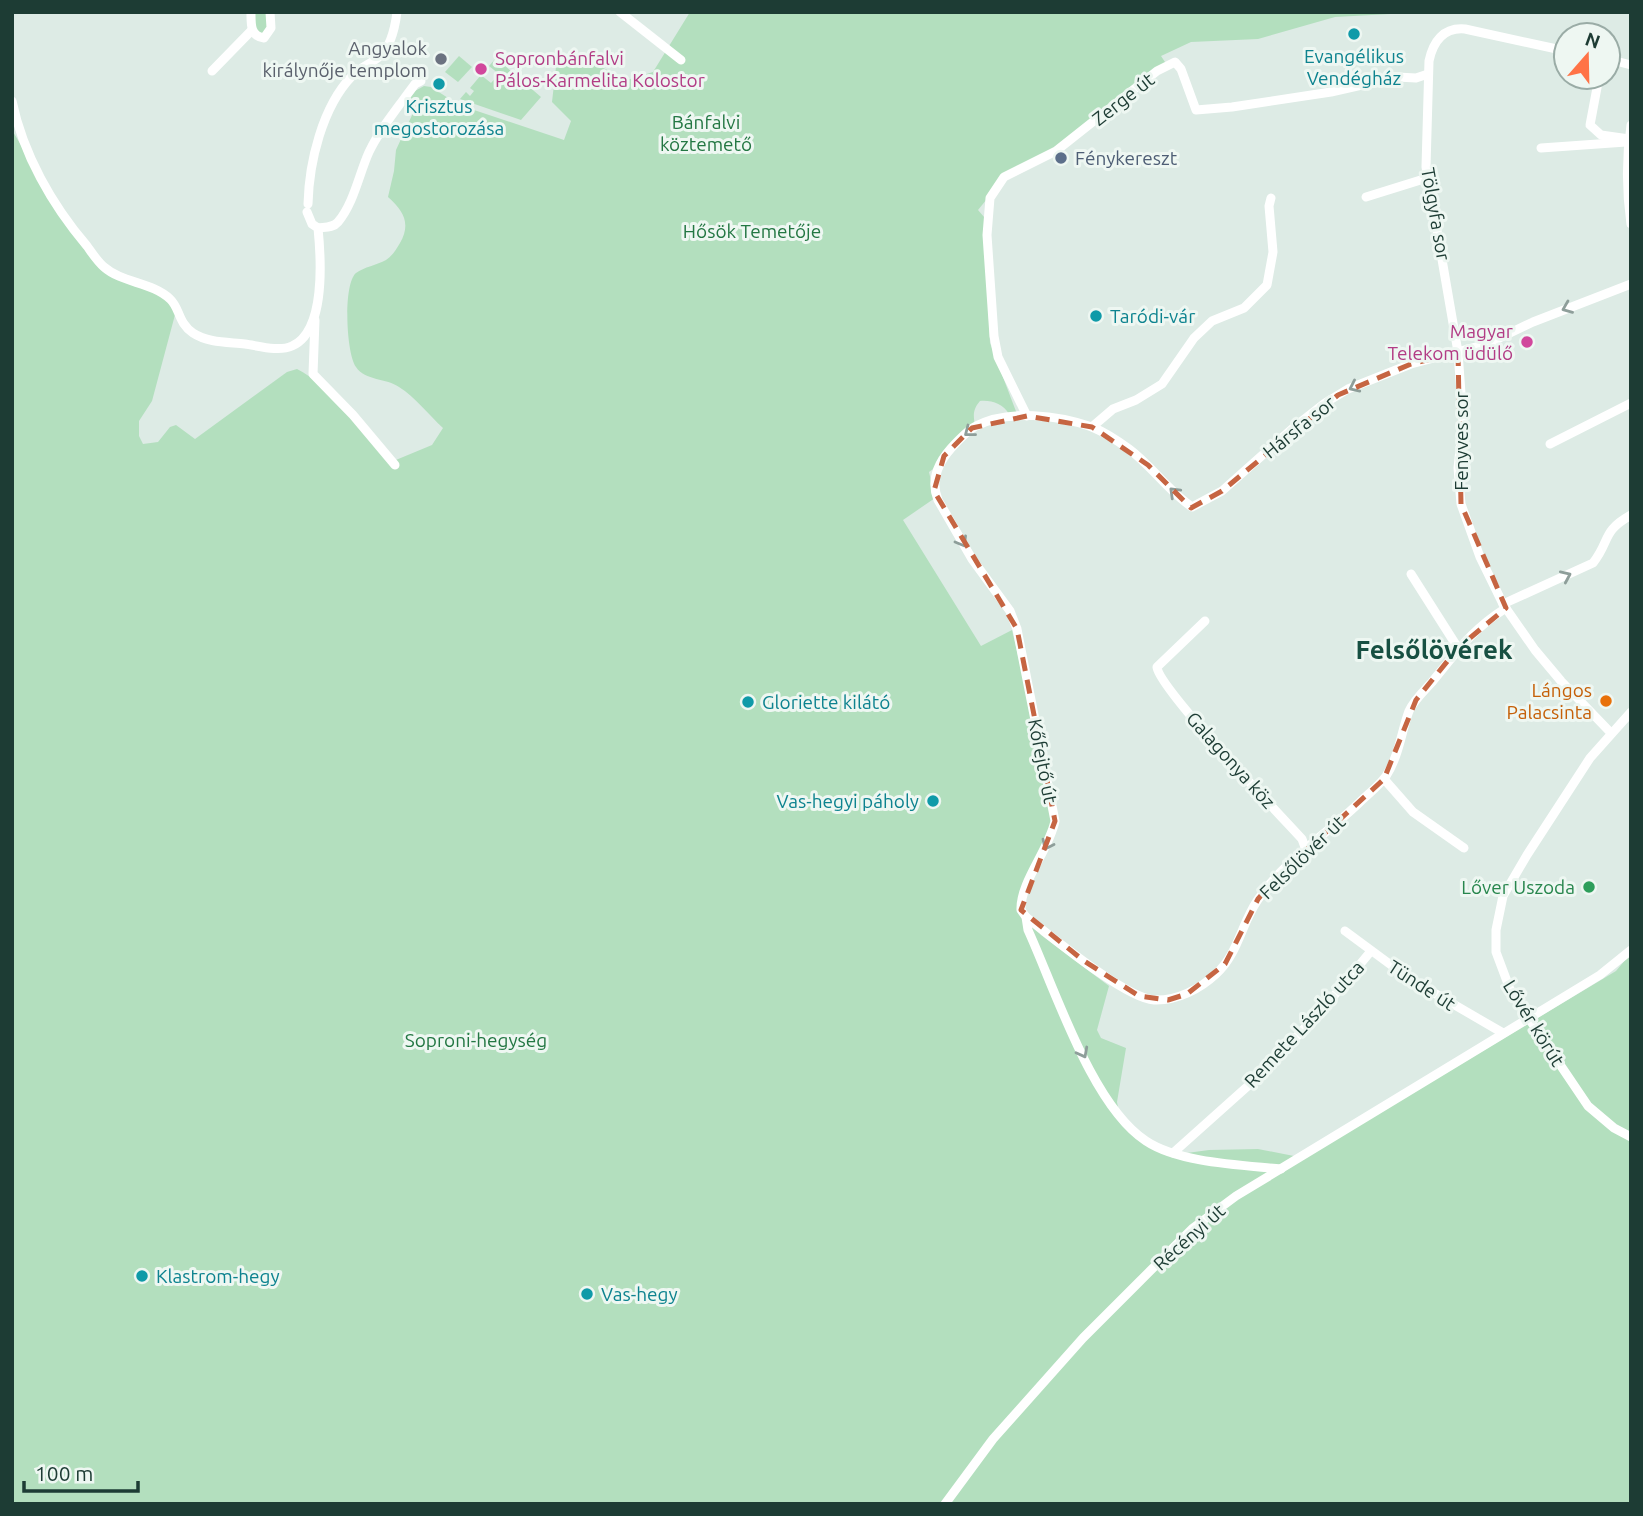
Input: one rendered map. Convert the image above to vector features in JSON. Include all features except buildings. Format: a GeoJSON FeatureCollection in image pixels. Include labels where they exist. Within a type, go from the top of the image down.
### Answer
{"type":"FeatureCollection","features":[{"type":"Feature","properties":{"kind":"street"},"geometry":{"type":"LineString","coordinates":[[251,12],[252,30],[260,38],[267,36],[272,24],[270,12]]}},
{"type":"Feature","properties":{"kind":"street"},"geometry":{"type":"LineString","coordinates":[[397,12],[388,46],[380,56],[352,75],[323,126],[312,161],[308,208],[312,224],[318,228],[334,226],[340,220],[374,143],[415,84],[421,80]]}},
{"type":"Feature","properties":{"kind":"street"},"geometry":{"type":"LineString","coordinates":[[620,12],[681,60]]}},
{"type":"Feature","properties":{"kind":"street"},"geometry":{"type":"LineString","coordinates":[[1428,74],[1435,43],[1443,34],[1453,30],[1465,29],[1552,48]]}},
{"type":"Feature","properties":{"kind":"street"},"geometry":{"type":"LineString","coordinates":[[212,71],[252,30]]}},
{"type":"Feature","properties":{"kind":"street","name":"Zerge út"},"geometry":{"type":"LineString","coordinates":[[1027,416],[998,358],[994,336],[987,234],[988,209],[992,192],[1004,177],[1056,151],[1157,71],[1175,62],[1181,69],[1196,110],[1319,94],[1397,77],[1416,78],[1428,74]]}},
{"type":"Feature","properties":{"kind":"street","name":"Tölgyfa sor"},"geometry":{"type":"LineString","coordinates":[[1428,74],[1427,177],[1458,352]]}},
{"type":"Feature","properties":{"kind":"street"},"geometry":{"type":"LineString","coordinates":[[1596,91],[1590,125],[1601,135],[1629,134]]}},
{"type":"Feature","properties":{"kind":"street"},"geometry":{"type":"LineString","coordinates":[[12,101],[20,132],[43,181],[72,228],[103,266],[169,297],[178,316],[194,334],[207,340],[283,349],[297,343],[315,318]]}},
{"type":"Feature","properties":{"kind":"street"},"geometry":{"type":"LineString","coordinates":[[1541,148],[1629,134]]}},
{"type":"Feature","properties":{"kind":"street"},"geometry":{"type":"LineString","coordinates":[[1629,134],[1626,184],[1631,224]]}},
{"type":"Feature","properties":{"kind":"street"},"geometry":{"type":"LineString","coordinates":[[1366,197],[1427,177]]}},
{"type":"Feature","properties":{"kind":"street"},"geometry":{"type":"LineString","coordinates":[[1092,427],[1113,409],[1136,400],[1162,384],[1194,338],[1212,321],[1244,308],[1266,285],[1272,263],[1271,198]]}},
{"type":"Feature","properties":{"kind":"street"},"geometry":{"type":"LineString","coordinates":[[318,228],[320,260],[313,374],[353,415],[395,465]]}},
{"type":"Feature","properties":{"kind":"street","name":"Hársfa sor"},"geometry":{"type":"LineString","coordinates":[[992,420],[1027,416],[1092,427],[1138,457],[1192,507],[1222,491],[1293,428],[1338,395],[1411,364],[1487,344],[1533,322],[1631,284]]}},
{"type":"Feature","properties":{"kind":"street","name":"Fenyves sor"},"geometry":{"type":"LineString","coordinates":[[1458,352],[1462,429],[1458,468],[1461,504],[1480,558],[1505,606],[1535,650],[1611,733]]}},
{"type":"Feature","properties":{"kind":"street"},"geometry":{"type":"LineString","coordinates":[[1550,444],[1631,403]]}},
{"type":"Feature","properties":{"kind":"street","name":"Kőfejtő út"},"geometry":{"type":"LineString","coordinates":[[992,420],[972,428],[944,456],[936,472],[934,491],[972,559],[1010,611],[1017,629],[1055,821],[1052,835],[1020,905],[1028,930],[1073,1035],[1115,1113],[1147,1142],[1172,1153],[1226,1164],[1281,1168]]}},
{"type":"Feature","properties":{"kind":"street","name":"Felsőlövér út"},"geometry":{"type":"LineString","coordinates":[[1026,917],[1121,986],[1151,1000],[1168,1000],[1187,994],[1201,985],[1226,964],[1233,954],[1258,899],[1306,850],[1384,779],[1398,749],[1410,710],[1458,648],[1505,606],[1593,563],[1599,556],[1608,532],[1631,515]]}},
{"type":"Feature","properties":{"kind":"street"},"geometry":{"type":"LineString","coordinates":[[1411,573],[1458,648]]}},
{"type":"Feature","properties":{"kind":"street","name":"Galagonya köz"},"geometry":{"type":"LineString","coordinates":[[1205,621],[1156,671],[1180,703],[1301,839],[1306,850]]}},
{"type":"Feature","properties":{"kind":"street","name":"Lővér körút"},"geometry":{"type":"LineString","coordinates":[[1631,712],[1590,758],[1527,855],[1503,896],[1496,930],[1496,952],[1511,992],[1531,1016],[1588,1105],[1614,1128],[1631,1137]]}},
{"type":"Feature","properties":{"kind":"street"},"geometry":{"type":"LineString","coordinates":[[1384,779],[1413,812],[1464,848]]}},
{"type":"Feature","properties":{"kind":"street","name":"Tünde út"},"geometry":{"type":"LineString","coordinates":[[1345,931],[1410,979],[1503,1033]]}},
{"type":"Feature","properties":{"kind":"street","name":"Récényi út"},"geometry":{"type":"LineString","coordinates":[[945,1504],[993,1439],[1040,1385],[1193,1228],[1236,1196],[1281,1168],[1610,969],[1631,950]]}},
{"type":"Feature","properties":{"kind":"street","name":"Remete László utca"},"geometry":{"type":"LineString","coordinates":[[1172,1153],[1268,1068],[1371,951]]}},
{"type":"Feature","properties":{"kind":"highlighted area"},"geometry":{"type":"Polygon","coordinates":[[[1458,352],[1461,504],[1506,608],[1458,648],[1416,700],[1384,779],[1279,875],[1258,899],[1225,964],[1187,994],[1168,1000],[1139,996],[1084,961],[1021,910],[1055,821],[1017,629],[934,491],[944,456],[972,428],[1027,416],[1092,427],[1148,465],[1191,508],[1222,491],[1338,395],[1411,364],[1458,352]]]}},
{"type":"Feature","properties":{"kind":"green space"},"geometry":{"type":"Polygon","coordinates":[[[250,12],[268,12],[268,34],[256,38],[250,12]]]}},
{"type":"Feature","properties":{"kind":"green space","name":"Soproni-hegység"},"geometry":{"type":"Polygon","coordinates":[[[690,12],[1427,12],[1335,17],[1258,39],[1191,42],[1161,56],[1167,65],[1055,153],[1004,178],[978,210],[984,217],[990,343],[1017,414],[1009,414],[997,403],[980,401],[974,412],[975,425],[940,464],[929,472],[935,498],[903,520],[981,646],[1012,630],[1055,814],[1021,910],[1041,935],[1109,986],[1097,1030],[1101,1038],[1126,1048],[1117,1102],[1121,1122],[1172,1155],[1209,1150],[1258,1149],[1304,1158],[1616,971],[1631,953],[1631,1504],[12,1504],[12,130],[70,228],[106,269],[172,300],[176,311],[152,401],[139,421],[139,436],[143,444],[158,442],[170,427],[176,425],[195,439],[287,372],[297,369],[322,386],[391,462],[432,445],[443,428],[399,387],[360,372],[353,359],[348,334],[349,290],[352,280],[359,271],[390,257],[405,230],[402,213],[388,197],[396,150],[413,113],[403,106],[415,91],[424,86],[431,87],[459,105],[564,140],[571,121],[552,102],[559,60],[567,57],[585,59],[627,80],[653,72],[690,12]]]}},
{"type":"Feature","properties":{"kind":"green space"},"geometry":{"type":"Polygon","coordinates":[[[459,56],[472,67],[458,82],[445,72],[459,56]]]}},
{"type":"Feature","properties":{"kind":"green space"},"geometry":{"type":"Polygon","coordinates":[[[496,58],[541,97],[521,120],[460,99],[466,92],[470,96],[474,91],[470,88],[481,75],[491,83],[499,74],[489,66],[496,58]]]}},
{"type":"Feature","properties":{"kind":"place","name":"Evangélikus Vendégház"},"geometry":{"type":"Point","coordinates":[1354,34]}},
{"type":"Feature","properties":{"kind":"place","name":"Angyalok királynője templom"},"geometry":{"type":"Point","coordinates":[441,59]}},
{"type":"Feature","properties":{"kind":"place","name":"Sopronbánfalvi Pálos-Karmelita Kolostor"},"geometry":{"type":"Point","coordinates":[481,69]}},
{"type":"Feature","properties":{"kind":"place","name":"Krisztus megostorozása"},"geometry":{"type":"Point","coordinates":[439,84]}},
{"type":"Feature","properties":{"kind":"place","name":"Fénykereszt"},"geometry":{"type":"Point","coordinates":[1061,158]}},
{"type":"Feature","properties":{"kind":"place","name":"Taródi-vár"},"geometry":{"type":"Point","coordinates":[1096,316]}},
{"type":"Feature","properties":{"kind":"place","name":"Magyar Telekom üdülő"},"geometry":{"type":"Point","coordinates":[1527,342]}},
{"type":"Feature","properties":{"kind":"place","name":"Lángos Palacsinta"},"geometry":{"type":"Point","coordinates":[1606,701]}},
{"type":"Feature","properties":{"kind":"place","name":"Gloriette kilátó"},"geometry":{"type":"Point","coordinates":[748,702]}},
{"type":"Feature","properties":{"kind":"place","name":"Vas-hegyi páholy"},"geometry":{"type":"Point","coordinates":[933,801]}},
{"type":"Feature","properties":{"kind":"place","name":"Lőver Uszoda"},"geometry":{"type":"Point","coordinates":[1589,887]}},
{"type":"Feature","properties":{"kind":"place","name":"Klastrom-hegy"},"geometry":{"type":"Point","coordinates":[142,1276]}},
{"type":"Feature","properties":{"kind":"place","name":"Vas-hegy"},"geometry":{"type":"Point","coordinates":[587,1294]}},
{"type":"Feature","properties":{"kind":"district","name":"Felsőlövérek"},"geometry":{"type":"Point","coordinates":[1434,650]}},
{"type":"Feature","properties":{"kind":"park label","name":"Bánfalvi köztemető"},"geometry":{"type":"Point","coordinates":[706,133]}},
{"type":"Feature","properties":{"kind":"park label","name":"Hősök Temetője"},"geometry":{"type":"Point","coordinates":[752,231]}}]}
